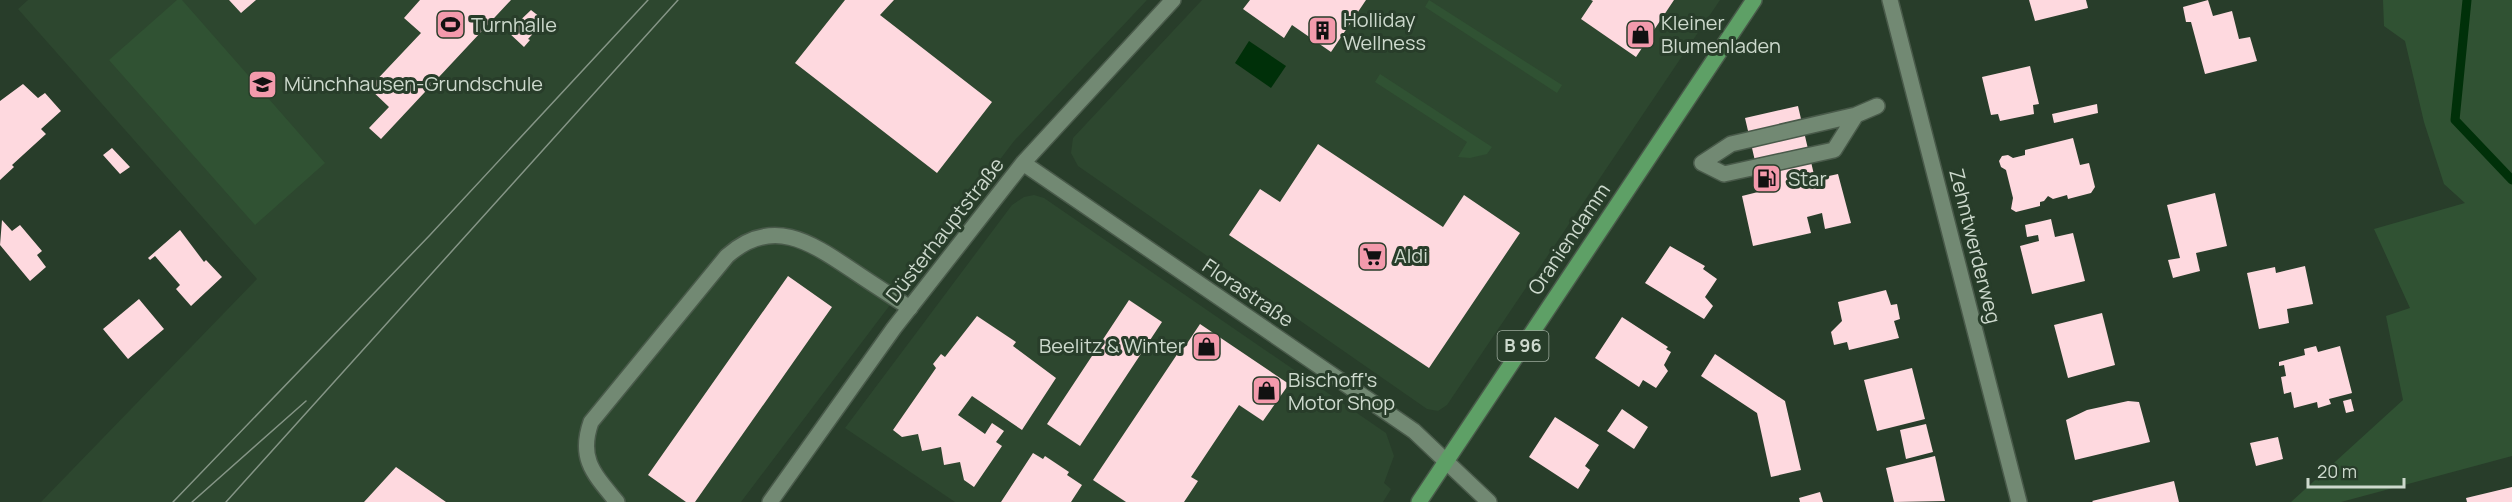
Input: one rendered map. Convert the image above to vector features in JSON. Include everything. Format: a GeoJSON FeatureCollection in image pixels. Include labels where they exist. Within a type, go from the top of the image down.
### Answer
{"type":"FeatureCollection","features":[{"type":"Feature","properties":{"kind":"main road","name":"Oraniendamm"},"geometry":{"type":"LineString","coordinates":[[1419,502],[1754,0]]}},
{"type":"Feature","properties":{"kind":"street","name":"Düsterhauptstraße"},"geometry":{"type":"LineString","coordinates":[[770,502],[910,308],[1023,163],[1173,0]]}},
{"type":"Feature","properties":{"kind":"street","name":"Zehntwerderweg"},"geometry":{"type":"LineString","coordinates":[[1890,0],[2019,502]]}},
{"type":"Feature","properties":{"kind":"street"},"geometry":{"type":"LineString","coordinates":[[1856,115],[1834,150],[1724,174],[1702,164],[1731,144],[1856,115],[1877,106]]}},
{"type":"Feature","properties":{"kind":"street","name":"Florastraße"},"geometry":{"type":"LineString","coordinates":[[1023,163],[1414,431],[1489,502]]}},
{"type":"Feature","properties":{"kind":"street"},"geometry":{"type":"LineString","coordinates":[[617,502],[598,480],[587,460],[584,441],[591,422],[727,256],[742,243],[763,236],[788,237],[811,243],[910,308]]}},
{"type":"Feature","properties":{"kind":"shaded area"},"geometry":{"type":"Polygon","coordinates":[[[28,0],[1147,0],[1014,141],[741,502],[41,502],[257,279],[18,9],[28,0]]]}},
{"type":"Feature","properties":{"kind":"shaded area"},"geometry":{"type":"Polygon","coordinates":[[[177,0],[182,0],[325,163],[255,225],[109,60],[177,0]]]}},
{"type":"Feature","properties":{"kind":"shaded area"},"geometry":{"type":"Polygon","coordinates":[[[1202,0],[1720,0],[1447,405],[1438,411],[1427,409],[1078,166],[1071,153],[1073,138],[1202,0]]]}},
{"type":"Feature","properties":{"kind":"shaded area"},"geometry":{"type":"Polygon","coordinates":[[[1429,0],[1562,85],[1557,93],[1425,7],[1429,0]]]}},
{"type":"Feature","properties":{"kind":"shaded area"},"geometry":{"type":"Polygon","coordinates":[[[2383,0],[2512,0],[2512,456],[2341,502],[2291,502],[2403,400],[2386,316],[2410,308],[2374,229],[2465,203],[2444,184],[2424,122],[2405,41],[2384,26],[2383,0]]]}},
{"type":"Feature","properties":{"kind":"shaded area"},"geometry":{"type":"Polygon","coordinates":[[[1249,41],[1286,66],[1271,88],[1235,63],[1249,41]]]}},
{"type":"Feature","properties":{"kind":"shaded area"},"geometry":{"type":"Polygon","coordinates":[[[1380,74],[1492,147],[1487,154],[1470,158],[1458,157],[1467,142],[1375,82],[1380,74]]]}},
{"type":"Feature","properties":{"kind":"shaded area"},"geometry":{"type":"Polygon","coordinates":[[[1034,195],[1044,198],[1386,433],[1394,456],[1384,483],[1391,489],[1383,502],[955,502],[845,428],[1012,205],[1024,197],[1034,195]]]}},
{"type":"Feature","properties":{"kind":"building"},"geometry":{"type":"Polygon","coordinates":[[[229,0],[256,0],[241,13],[229,0]]]}},
{"type":"Feature","properties":{"kind":"building"},"geometry":{"type":"Polygon","coordinates":[[[420,0],[511,0],[381,139],[369,128],[389,107],[369,88],[421,33],[404,18],[420,0]]]}},
{"type":"Feature","properties":{"kind":"building"},"geometry":{"type":"Polygon","coordinates":[[[845,0],[894,0],[880,15],[992,102],[937,173],[795,63],[845,0]]]}},
{"type":"Feature","properties":{"kind":"building","name":"Holliday Wellness"},"geometry":{"type":"Polygon","coordinates":[[[1250,0],[1366,0],[1331,52],[1292,25],[1284,38],[1243,9],[1250,0]]]}},
{"type":"Feature","properties":{"kind":"building"},"geometry":{"type":"Polygon","coordinates":[[[1591,0],[1674,0],[1636,57],[1581,19],[1593,1],[1591,0]]]}},
{"type":"Feature","properties":{"kind":"building"},"geometry":{"type":"Polygon","coordinates":[[[2029,0],[2086,0],[2088,8],[2035,21],[2029,0]]]}},
{"type":"Feature","properties":{"kind":"building"},"geometry":{"type":"Polygon","coordinates":[[[2208,0],[2213,16],[2232,11],[2239,39],[2250,37],[2257,61],[2205,74],[2191,22],[2186,22],[2183,7],[2208,0]]]}},
{"type":"Feature","properties":{"kind":"building"},"geometry":{"type":"Polygon","coordinates":[[[531,10],[545,21],[528,39],[530,40],[524,47],[508,32],[531,10]]]}},
{"type":"Feature","properties":{"kind":"building"},"geometry":{"type":"Polygon","coordinates":[[[2030,66],[2039,104],[2033,105],[2034,114],[2000,121],[1998,114],[1991,115],[1982,77],[2030,66]]]}},
{"type":"Feature","properties":{"kind":"building"},"geometry":{"type":"Polygon","coordinates":[[[23,84],[38,98],[45,93],[61,111],[41,129],[46,134],[12,165],[14,167],[0,180],[0,101],[23,84]]]}},
{"type":"Feature","properties":{"kind":"building"},"geometry":{"type":"Polygon","coordinates":[[[2097,104],[2098,113],[2054,123],[2052,114],[2097,104]]]}},
{"type":"Feature","properties":{"kind":"building"},"geometry":{"type":"Polygon","coordinates":[[[1798,106],[1815,179],[1838,174],[1851,223],[1825,229],[1822,213],[1807,217],[1811,233],[1753,246],[1742,196],[1762,191],[1745,118],[1798,106]]]}},
{"type":"Feature","properties":{"kind":"building"},"geometry":{"type":"Polygon","coordinates":[[[2073,138],[2080,165],[2089,163],[2095,187],[2091,193],[2068,199],[2067,195],[2053,199],[2048,196],[2040,202],[2040,206],[2016,212],[2011,209],[2013,198],[2006,170],[2001,167],[1999,161],[2002,156],[2008,155],[2013,158],[2025,155],[2025,150],[2073,138]]]}},
{"type":"Feature","properties":{"kind":"building","name":"Aldi"},"geometry":{"type":"Polygon","coordinates":[[[1318,144],[1443,227],[1464,195],[1520,233],[1429,368],[1229,235],[1260,189],[1280,202],[1318,144]]]}},
{"type":"Feature","properties":{"kind":"building"},"geometry":{"type":"Polygon","coordinates":[[[112,148],[130,167],[120,174],[103,155],[112,148]]]}},
{"type":"Feature","properties":{"kind":"building"},"geometry":{"type":"Polygon","coordinates":[[[2215,193],[2227,246],[2196,253],[2200,271],[2173,278],[2168,260],[2180,258],[2167,205],[2215,193]]]}},
{"type":"Feature","properties":{"kind":"building"},"geometry":{"type":"Polygon","coordinates":[[[2051,219],[2055,237],[2073,233],[2085,281],[2032,294],[2020,246],[2039,241],[2038,235],[2027,237],[2025,225],[2051,219]]]}},
{"type":"Feature","properties":{"kind":"building"},"geometry":{"type":"Polygon","coordinates":[[[2,220],[12,231],[20,225],[42,251],[37,255],[46,267],[30,281],[0,245],[2,220]]]}},
{"type":"Feature","properties":{"kind":"building"},"geometry":{"type":"Polygon","coordinates":[[[180,230],[204,262],[206,260],[222,277],[191,306],[176,289],[180,285],[155,256],[150,260],[148,258],[180,230]]]}},
{"type":"Feature","properties":{"kind":"building"},"geometry":{"type":"Polygon","coordinates":[[[1670,246],[1705,266],[1703,269],[1717,279],[1705,297],[1713,306],[1704,319],[1645,283],[1670,246]]]}},
{"type":"Feature","properties":{"kind":"building"},"geometry":{"type":"Polygon","coordinates":[[[2305,266],[2313,304],[2287,309],[2289,323],[2259,329],[2247,273],[2275,267],[2276,273],[2305,266]]]}},
{"type":"Feature","properties":{"kind":"building"},"geometry":{"type":"Polygon","coordinates":[[[788,276],[832,307],[695,502],[686,502],[648,475],[788,276]]]}},
{"type":"Feature","properties":{"kind":"building"},"geometry":{"type":"Polygon","coordinates":[[[1886,290],[1891,305],[1897,304],[1900,319],[1894,321],[1899,338],[1849,350],[1847,342],[1834,345],[1831,332],[1842,321],[1838,302],[1886,290]]]}},
{"type":"Feature","properties":{"kind":"building"},"geometry":{"type":"Polygon","coordinates":[[[139,299],[164,329],[128,359],[103,329],[139,299]]]}},
{"type":"Feature","properties":{"kind":"building"},"geometry":{"type":"Polygon","coordinates":[[[1129,300],[1162,322],[1080,446],[1047,424],[1129,300]]]}},
{"type":"Feature","properties":{"kind":"building"},"geometry":{"type":"Polygon","coordinates":[[[2102,313],[2115,365],[2068,378],[2054,325],[2102,313]]]}},
{"type":"Feature","properties":{"kind":"building"},"geometry":{"type":"Polygon","coordinates":[[[977,316],[1016,342],[1013,346],[1056,378],[1022,430],[972,396],[958,415],[985,434],[992,423],[1004,431],[996,442],[1002,446],[974,487],[964,480],[960,462],[944,465],[941,447],[922,451],[918,434],[902,437],[893,430],[936,368],[933,364],[941,354],[945,357],[977,316]]]}},
{"type":"Feature","properties":{"kind":"building"},"geometry":{"type":"Polygon","coordinates":[[[1622,317],[1668,347],[1666,349],[1671,352],[1664,365],[1668,371],[1656,388],[1643,380],[1639,387],[1595,358],[1622,317]]]}},
{"type":"Feature","properties":{"kind":"building"},"geometry":{"type":"Polygon","coordinates":[[[1200,324],[1289,384],[1263,421],[1239,405],[1191,477],[1198,481],[1184,502],[1126,502],[1093,480],[1182,347],[1184,348],[1200,324]]]}},
{"type":"Feature","properties":{"kind":"building"},"geometry":{"type":"Polygon","coordinates":[[[2316,346],[2318,352],[2340,346],[2352,393],[2329,399],[2331,404],[2318,408],[2317,402],[2294,408],[2291,392],[2284,394],[2281,377],[2286,376],[2284,365],[2279,366],[2279,362],[2305,355],[2304,349],[2316,346]]]}},
{"type":"Feature","properties":{"kind":"building"},"geometry":{"type":"Polygon","coordinates":[[[1715,354],[1785,401],[1801,470],[1771,477],[1757,413],[1701,376],[1715,354]]]}},
{"type":"Feature","properties":{"kind":"building"},"geometry":{"type":"Polygon","coordinates":[[[1912,368],[1925,419],[1877,431],[1864,380],[1912,368]]]}},
{"type":"Feature","properties":{"kind":"building"},"geometry":{"type":"Polygon","coordinates":[[[2351,399],[2354,411],[2346,413],[2343,401],[2351,399]]]}},
{"type":"Feature","properties":{"kind":"building"},"geometry":{"type":"Polygon","coordinates":[[[2128,401],[2139,402],[2150,442],[2075,460],[2066,420],[2087,410],[2128,401]]]}},
{"type":"Feature","properties":{"kind":"building"},"geometry":{"type":"Polygon","coordinates":[[[1622,409],[1648,427],[1634,449],[1607,431],[1622,409]]]}},
{"type":"Feature","properties":{"kind":"building"},"geometry":{"type":"Polygon","coordinates":[[[1555,417],[1599,445],[1585,466],[1590,470],[1578,489],[1529,457],[1555,417]]]}},
{"type":"Feature","properties":{"kind":"building"},"geometry":{"type":"Polygon","coordinates":[[[1926,424],[1933,452],[1906,459],[1900,430],[1926,424]]]}},
{"type":"Feature","properties":{"kind":"building"},"geometry":{"type":"Polygon","coordinates":[[[2278,437],[2283,459],[2256,466],[2250,443],[2278,437]]]}},
{"type":"Feature","properties":{"kind":"building"},"geometry":{"type":"Polygon","coordinates":[[[1033,453],[1043,459],[1045,456],[1069,472],[1067,475],[1082,485],[1071,502],[1001,502],[1033,453]]]}},
{"type":"Feature","properties":{"kind":"building"},"geometry":{"type":"Polygon","coordinates":[[[1935,456],[1945,501],[1894,502],[1886,468],[1935,456]]]}},
{"type":"Feature","properties":{"kind":"building"},"geometry":{"type":"Polygon","coordinates":[[[396,467],[446,502],[364,502],[396,467]]]}},
{"type":"Feature","properties":{"kind":"building"},"geometry":{"type":"Polygon","coordinates":[[[2174,481],[2179,502],[2092,501],[2174,481]]]}},
{"type":"Feature","properties":{"kind":"building"},"geometry":{"type":"Polygon","coordinates":[[[2512,487],[2512,502],[2467,502],[2466,498],[2512,487]]]}},
{"type":"Feature","properties":{"kind":"building"},"geometry":{"type":"Polygon","coordinates":[[[1820,492],[1823,502],[1800,502],[1799,498],[1820,492]]]}},
{"type":"Feature","properties":{"kind":"waterway"},"geometry":{"type":"LineString","coordinates":[[2467,0],[2455,120],[2512,180]]}},
{"type":"Feature","properties":{"kind":"tram line"},"geometry":{"type":"LineString","coordinates":[[173,502],[430,235],[648,0]]}},
{"type":"Feature","properties":{"kind":"tram line"},"geometry":{"type":"LineString","coordinates":[[226,502],[678,0]]}},
{"type":"Feature","properties":{"kind":"tram line"},"geometry":{"type":"LineString","coordinates":[[192,502],[306,401]]}},
{"type":"Feature","properties":{"kind":"place","name":"Turnhalle"},"geometry":{"type":"Point","coordinates":[450,25]}},
{"type":"Feature","properties":{"kind":"place","name":"Holliday Wellness"},"geometry":{"type":"Point","coordinates":[1322,31]}},
{"type":"Feature","properties":{"kind":"place","name":"Kleiner Blumenladen"},"geometry":{"type":"Point","coordinates":[1640,34]}},
{"type":"Feature","properties":{"kind":"place","name":"Münchhausen-Grundschule"},"geometry":{"type":"Point","coordinates":[263,84]}},
{"type":"Feature","properties":{"kind":"place","name":"Star"},"geometry":{"type":"Point","coordinates":[1767,179]}},
{"type":"Feature","properties":{"kind":"place","name":"Aldi"},"geometry":{"type":"Point","coordinates":[1373,256]}},
{"type":"Feature","properties":{"kind":"place","name":"Beelitz & Winter"},"geometry":{"type":"Point","coordinates":[1206,346]}},
{"type":"Feature","properties":{"kind":"place","name":"Bischoff's Motor Shop"},"geometry":{"type":"Point","coordinates":[1267,391]}}]}
